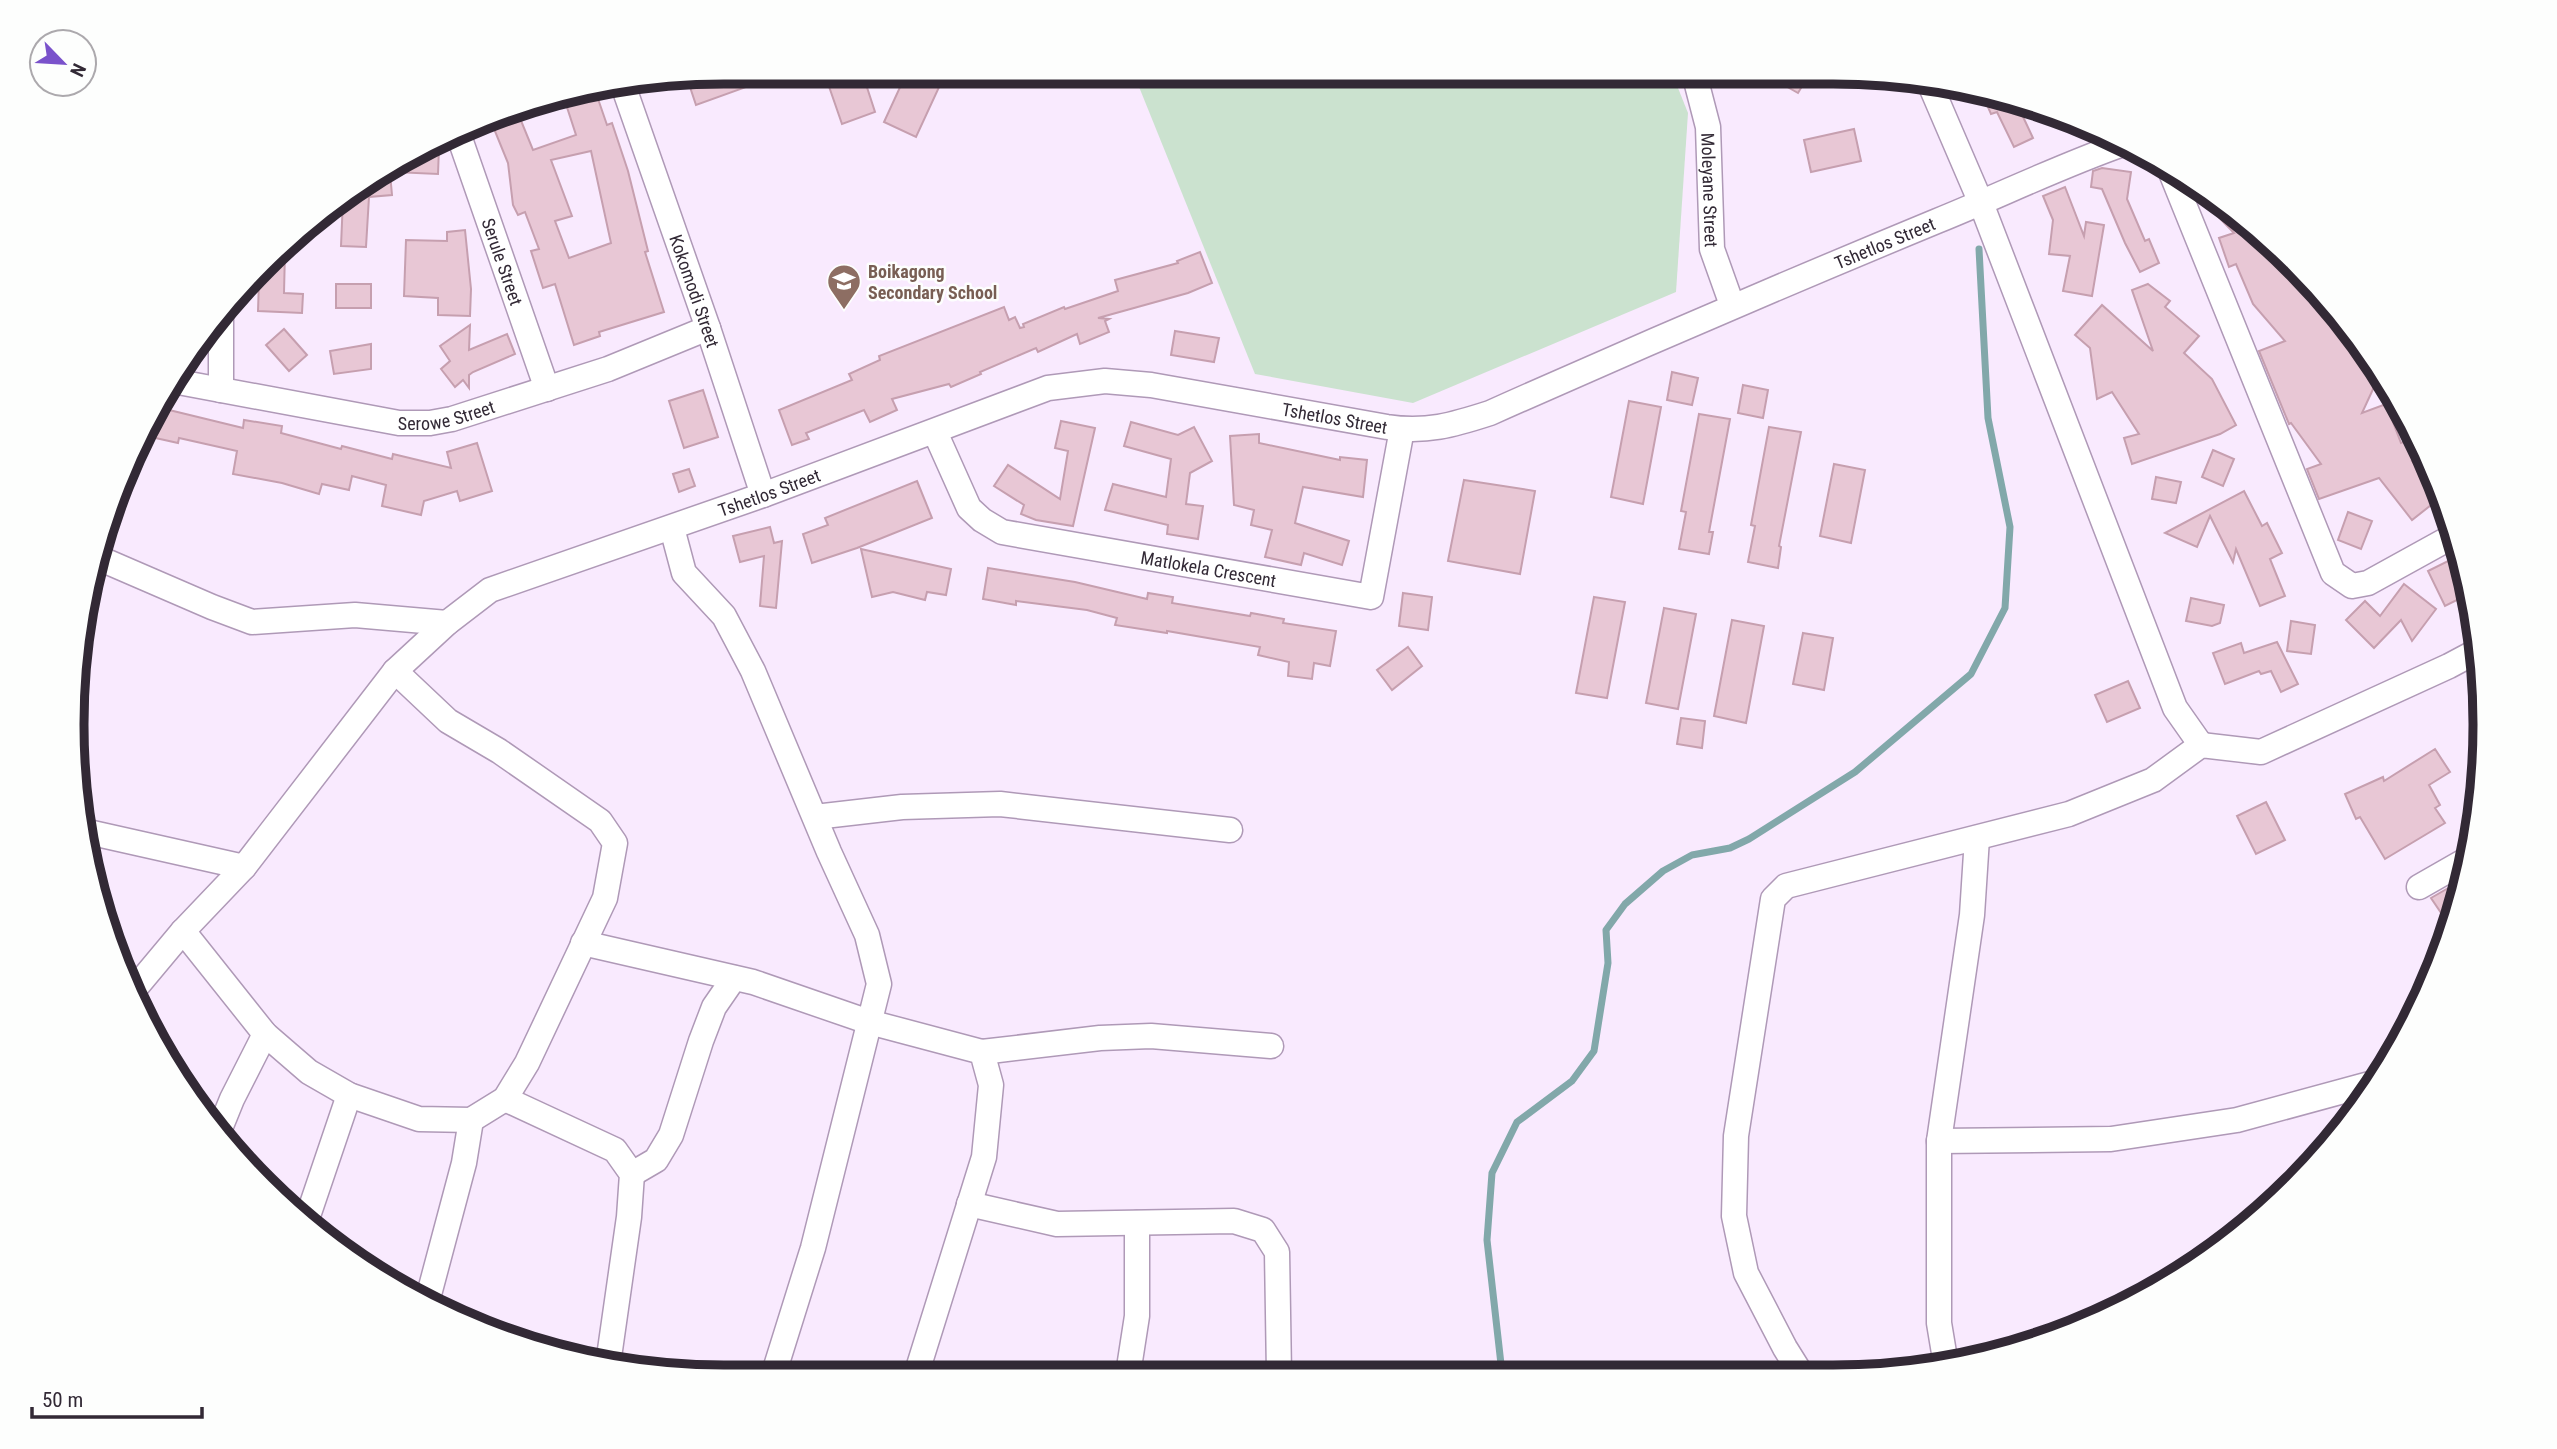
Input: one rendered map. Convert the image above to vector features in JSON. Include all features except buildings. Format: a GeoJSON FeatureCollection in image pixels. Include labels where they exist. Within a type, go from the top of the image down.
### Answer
{"type":"FeatureCollection","features":[{"type":"Feature","properties":{"kind":"street","name":"Moleyane Street"},"geometry":{"type":"LineString","coordinates":[[1697,84],[1708,127],[1712,249],[1732,305]]}},
{"type":"Feature","properties":{"kind":"street","name":"Kokomodi Street"},"geometry":{"type":"LineString","coordinates":[[625,92],[709,328],[763,495]]}},
{"type":"Feature","properties":{"kind":"street"},"geometry":{"type":"LineString","coordinates":[[1933,92],[1981,203],[2170,696],[2175,708],[2201,745]]}},
{"type":"Feature","properties":{"kind":"street","name":"Serule Street"},"geometry":{"type":"LineString","coordinates":[[461,141],[547,389]]}},
{"type":"Feature","properties":{"kind":"street","name":"Tshetlos Street"},"geometry":{"type":"LineString","coordinates":[[139,983],[183,930],[244,867],[395,671],[447,623],[490,590],[763,495],[1048,388],[1105,381],[1151,385],[1402,429],[1424,430],[1448,426],[1490,413],[1732,305],[2112,148]]}},
{"type":"Feature","properties":{"kind":"street"},"geometry":{"type":"LineString","coordinates":[[2176,184],[2333,573],[2352,586],[2368,583],[2445,540]]}},
{"type":"Feature","properties":{"kind":"street","name":"Serowe Street"},"geometry":{"type":"LineString","coordinates":[[184,382],[399,423],[430,423],[452,419],[608,369],[709,328]]}},
{"type":"Feature","properties":{"kind":"street"},"geometry":{"type":"LineString","coordinates":[[221,329],[221,390]]}},
{"type":"Feature","properties":{"kind":"street","name":"Matlokela Crescent"},"geometry":{"type":"LineString","coordinates":[[934,432],[969,508],[1002,532],[1371,597],[1402,429]]}},
{"type":"Feature","properties":{"kind":"street"},"geometry":{"type":"LineString","coordinates":[[671,528],[684,573],[724,617],[753,671],[867,935],[879,984],[813,1248],[776,1365]]}},
{"type":"Feature","properties":{"kind":"street"},"geometry":{"type":"LineString","coordinates":[[106,560],[253,622],[355,615],[447,623]]}},
{"type":"Feature","properties":{"kind":"street"},"geometry":{"type":"LineString","coordinates":[[1796,1365],[1746,1273],[1734,1216],[1736,1136],[1773,899],[1786,886],[2081,810],[2153,780],[2201,745],[2261,752],[2469,655]]}},
{"type":"Feature","properties":{"kind":"street"},"geometry":{"type":"LineString","coordinates":[[183,930],[265,1034],[309,1072],[349,1095],[419,1119],[471,1120],[505,1099],[527,1063],[605,898],[615,843],[600,821],[499,751],[448,721],[395,671]]}},
{"type":"Feature","properties":{"kind":"street"},"geometry":{"type":"LineString","coordinates":[[815,817],[902,807],[1000,804],[1230,830]]}},
{"type":"Feature","properties":{"kind":"street"},"geometry":{"type":"LineString","coordinates":[[93,833],[244,867]]}},
{"type":"Feature","properties":{"kind":"street"},"geometry":{"type":"LineString","coordinates":[[1944,1355],[1938,1323],[1939,1140],[1972,915],[1977,838]]}},
{"type":"Feature","properties":{"kind":"street"},"geometry":{"type":"LineString","coordinates":[[2419,887],[2457,865]]}},
{"type":"Feature","properties":{"kind":"street"},"geometry":{"type":"LineString","coordinates":[[583,943],[734,978],[869,1022],[982,1052],[1100,1038],[1152,1036],[1270,1046]]}},
{"type":"Feature","properties":{"kind":"street"},"geometry":{"type":"LineString","coordinates":[[632,1174],[656,1160],[671,1135],[714,1007],[734,978]]}},
{"type":"Feature","properties":{"kind":"street"},"geometry":{"type":"LineString","coordinates":[[223,1122],[265,1034]]}},
{"type":"Feature","properties":{"kind":"street"},"geometry":{"type":"LineString","coordinates":[[919,1365],[984,1157],[991,1085],[982,1052]]}},
{"type":"Feature","properties":{"kind":"street"},"geometry":{"type":"LineString","coordinates":[[1939,1140],[2111,1139],[2237,1120],[2360,1086]]}},
{"type":"Feature","properties":{"kind":"street"},"geometry":{"type":"LineString","coordinates":[[309,1212],[349,1095]]}},
{"type":"Feature","properties":{"kind":"street"},"geometry":{"type":"LineString","coordinates":[[505,1099],[615,1150],[632,1174],[629,1217],[609,1355]]}},
{"type":"Feature","properties":{"kind":"street"},"geometry":{"type":"LineString","coordinates":[[429,1293],[464,1163],[471,1120]]}},
{"type":"Feature","properties":{"kind":"street"},"geometry":{"type":"LineString","coordinates":[[969,1204],[1057,1224],[1234,1221],[1263,1230],[1277,1252],[1279,1365]]}},
{"type":"Feature","properties":{"kind":"street"},"geometry":{"type":"LineString","coordinates":[[1129,1365],[1137,1317],[1137,1223]]}},
{"type":"Feature","properties":{"kind":"green space"},"geometry":{"type":"Polygon","coordinates":[[[1138,84],[1676,84],[1688,113],[1676,292],[1413,403],[1255,374],[1138,84]]]}},
{"type":"Feature","properties":{"kind":"waterway"},"geometry":{"type":"LineString","coordinates":[[1501,1365],[1487,1240],[1492,1173],[1517,1122],[1572,1081],[1594,1051],[1608,963],[1606,930],[1625,904],[1663,871],[1692,855],[1730,848],[1749,839],[1855,772],[1971,674],[2005,608],[2010,527],[1988,418],[1979,249]]}},
{"type":"Feature","properties":{"kind":"place","name":"Boikagong Secondary School"},"geometry":{"type":"Point","coordinates":[844,311]}}]}
